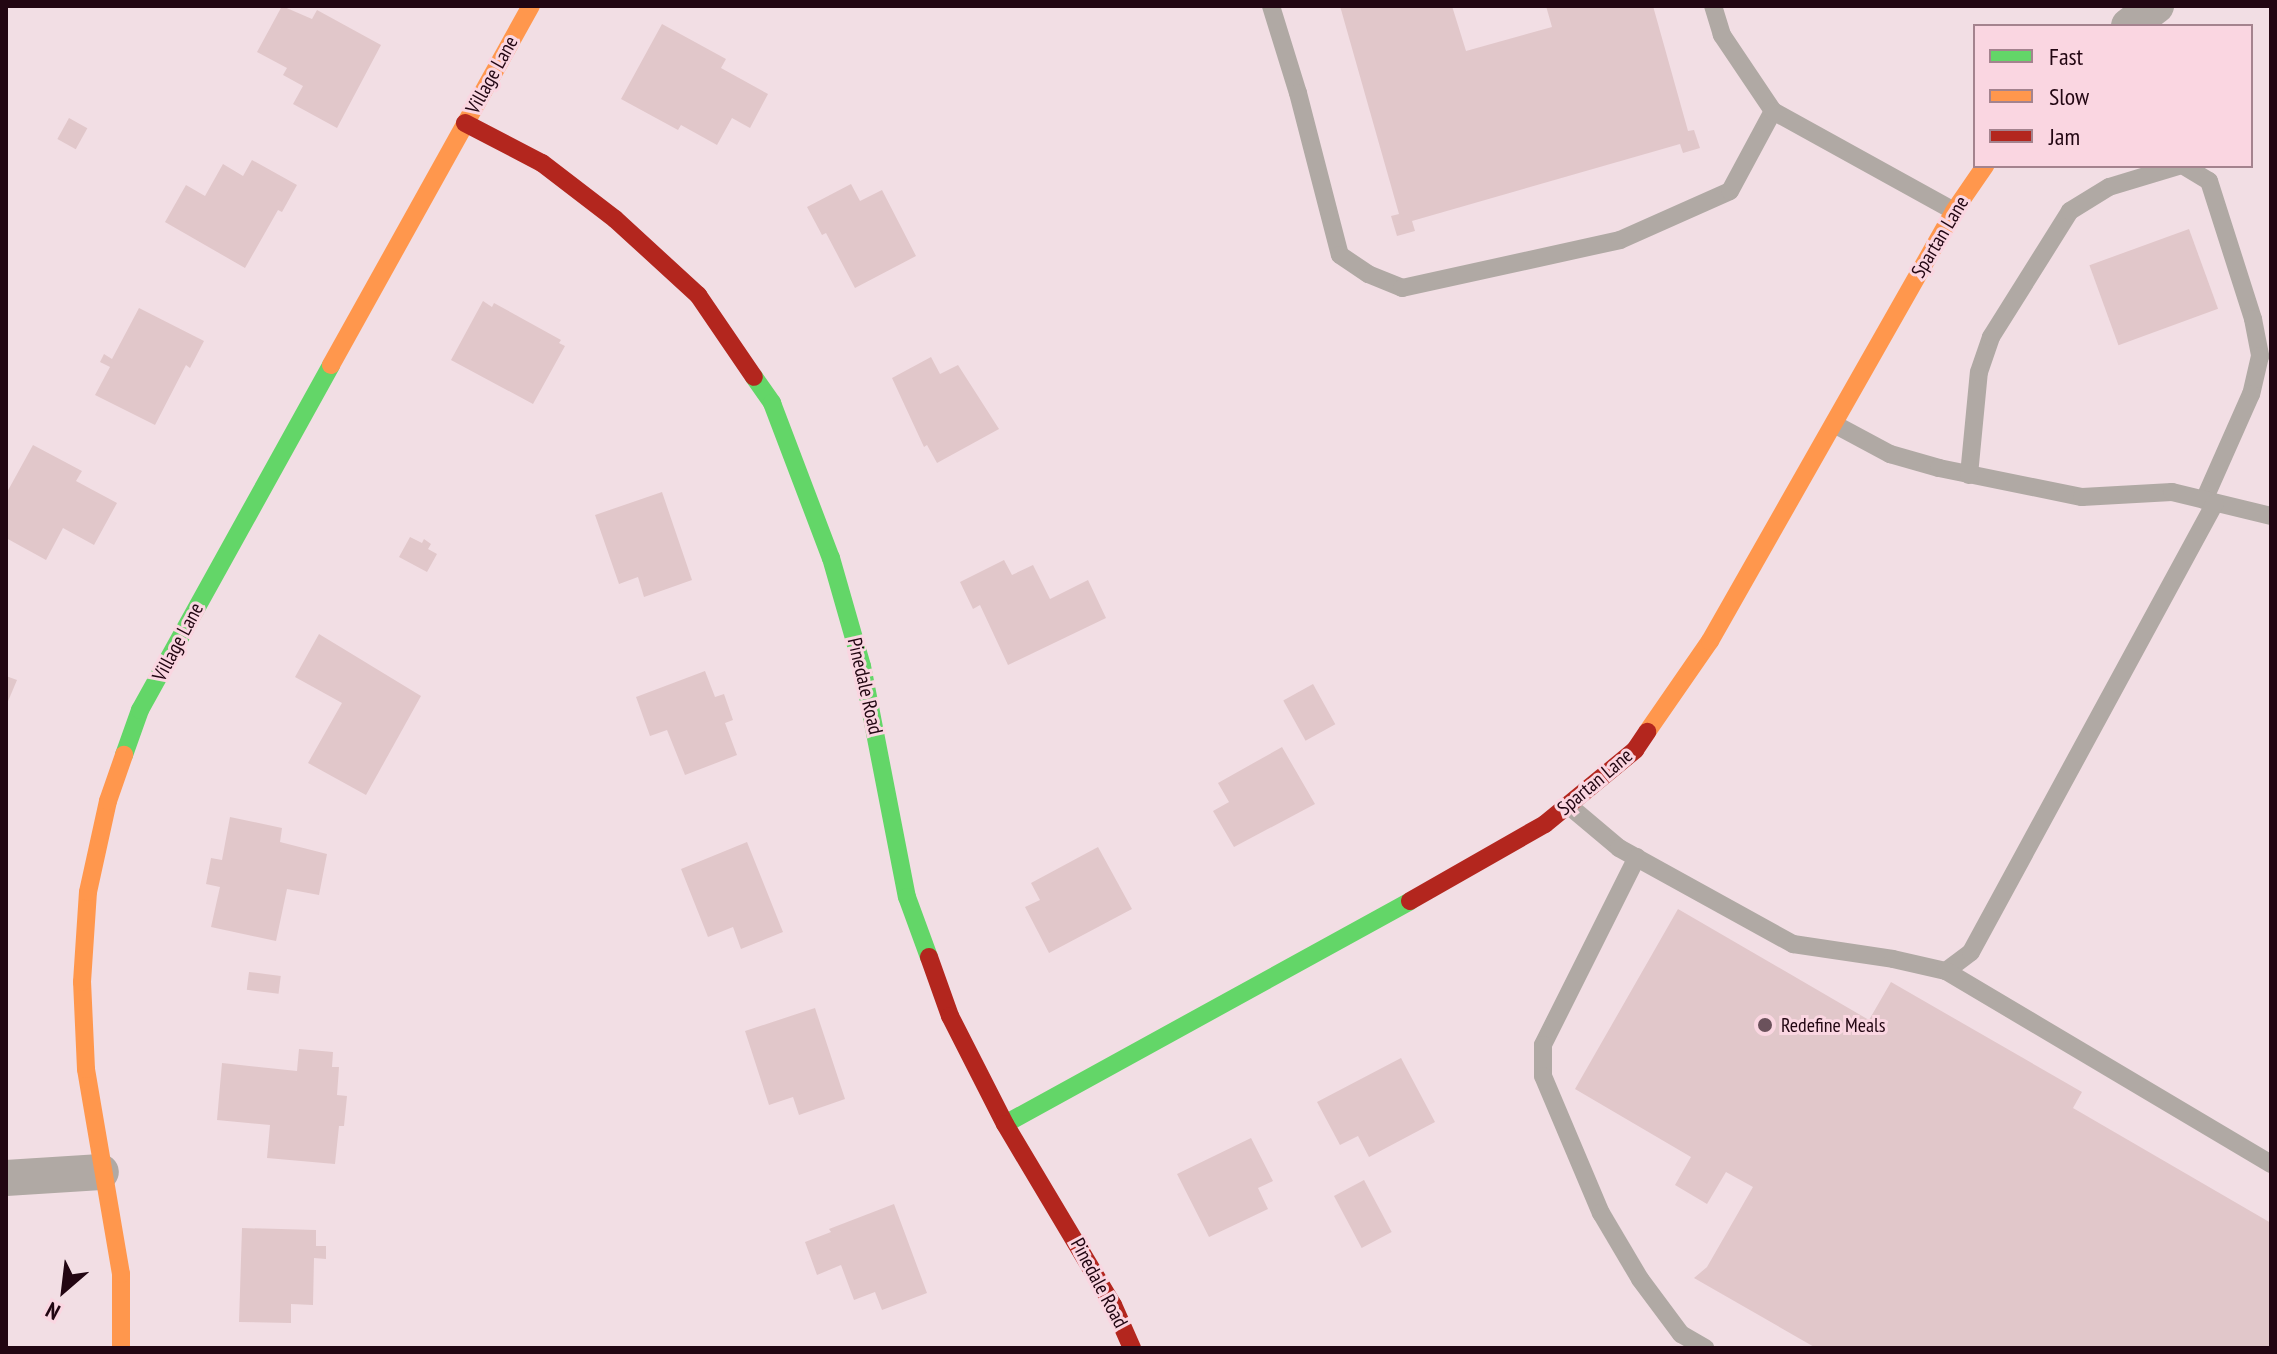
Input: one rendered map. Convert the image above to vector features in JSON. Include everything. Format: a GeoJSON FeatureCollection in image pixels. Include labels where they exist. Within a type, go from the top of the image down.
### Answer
{"type":"FeatureCollection","features":[{"type":"Feature","properties":{"kind":"street","name":"Village Lane"},"geometry":{"type":"LineString","coordinates":[[121,1348],[121,1274],[101,1172],[86,1069],[82,982],[88,892],[108,801],[140,710],[531,6]]}},
{"type":"Feature","properties":{"kind":"street"},"geometry":{"type":"LineString","coordinates":[[2132,24],[2156,6]]}},
{"type":"Feature","properties":{"kind":"street","name":"Pinedale Road"},"geometry":{"type":"LineString","coordinates":[[465,123],[542,163],[626,228],[698,295],[772,403],[831,558],[862,666],[907,897],[950,1016],[1005,1124],[1098,1278],[1132,1348]]}},
{"type":"Feature","properties":{"kind":"street","name":"Spartan Lane"},"geometry":{"type":"LineString","coordinates":[[1005,1124],[1148,1043],[1332,946],[1545,824],[1635,750],[1710,641],[1954,211],[1984,168]]}},
{"type":"Feature","properties":{"kind":"street"},"geometry":{"type":"LineString","coordinates":[[6,1178],[101,1172]]}},
{"type":"Feature","properties":{"kind":"lane"},"geometry":{"type":"LineString","coordinates":[[1271,6],[1298,93],[1340,255],[1368,274],[1402,288],[1620,240],[1730,191],[1773,111]]}},
{"type":"Feature","properties":{"kind":"lane"},"geometry":{"type":"LineString","coordinates":[[1713,6],[1722,35],[1773,111],[1954,211]]}},
{"type":"Feature","properties":{"kind":"lane"},"geometry":{"type":"LineString","coordinates":[[1969,475],[1979,372],[1991,337],[2070,211],[2109,187],[2171,168]]}},
{"type":"Feature","properties":{"kind":"lane"},"geometry":{"type":"LineString","coordinates":[[1946,971],[1971,952],[2210,502],[2251,394],[2260,356],[2253,319],[2209,181],[2187,168]]}},
{"type":"Feature","properties":{"kind":"lane"},"geometry":{"type":"LineString","coordinates":[[1834,424],[1890,454],[1969,475],[2082,497],[2172,492],[2271,516]]}},
{"type":"Feature","properties":{"kind":"lane"},"geometry":{"type":"LineString","coordinates":[[1568,805],[1619,848],[1793,944],[1893,959],[1946,971],[2271,1164]]}},
{"type":"Feature","properties":{"kind":"lane"},"geometry":{"type":"LineString","coordinates":[[1637,857],[1543,1045],[1543,1076],[1601,1213],[1681,1334],[1705,1348]]}},
{"type":"Feature","properties":{"kind":"building"},"geometry":{"type":"Polygon","coordinates":[[[282,6],[312,19],[317,10],[381,45],[337,128],[293,104],[303,86],[283,75],[287,68],[257,52],[282,6]]]}},
{"type":"Feature","properties":{"kind":"building"},"geometry":{"type":"Polygon","coordinates":[[[1340,6],[1452,6],[1466,51],[1552,27],[1546,6],[1653,6],[1688,131],[1694,130],[1700,148],[1683,153],[1680,144],[1412,221],[1415,231],[1397,236],[1391,216],[1399,214],[1340,6]]]}},
{"type":"Feature","properties":{"kind":"building"},"geometry":{"type":"Polygon","coordinates":[[[662,24],[726,59],[721,68],[768,94],[750,128],[732,118],[717,145],[681,125],[678,130],[621,99],[662,24]]]}},
{"type":"Feature","properties":{"kind":"building"},"geometry":{"type":"Polygon","coordinates":[[[69,118],[87,128],[76,149],[57,139],[69,118]]]}},
{"type":"Feature","properties":{"kind":"building"},"geometry":{"type":"Polygon","coordinates":[[[252,160],[297,185],[282,212],[278,210],[245,268],[165,222],[186,185],[205,196],[223,164],[243,176],[252,160]]]}},
{"type":"Feature","properties":{"kind":"building"},"geometry":{"type":"Polygon","coordinates":[[[851,184],[860,201],[882,190],[916,256],[855,288],[826,233],[822,235],[807,207],[851,184]]]}},
{"type":"Feature","properties":{"kind":"building"},"geometry":{"type":"Polygon","coordinates":[[[2189,229],[2218,309],[2118,345],[2089,265],[2189,229]]]}},
{"type":"Feature","properties":{"kind":"building"},"geometry":{"type":"Polygon","coordinates":[[[483,301],[492,307],[494,303],[561,340],[559,343],[565,346],[533,404],[451,360],[483,301]]]}},
{"type":"Feature","properties":{"kind":"building"},"geometry":{"type":"Polygon","coordinates":[[[139,308],[204,341],[190,368],[186,365],[155,425],[95,395],[110,367],[100,362],[104,354],[112,359],[139,308]]]}},
{"type":"Feature","properties":{"kind":"building"},"geometry":{"type":"Polygon","coordinates":[[[931,357],[940,374],[958,365],[999,429],[937,463],[927,445],[924,447],[892,378],[931,357]]]}},
{"type":"Feature","properties":{"kind":"building"},"geometry":{"type":"Polygon","coordinates":[[[33,445],[82,471],[76,481],[117,503],[94,545],[63,528],[46,560],[6,538],[6,494],[33,445]]]}},
{"type":"Feature","properties":{"kind":"building"},"geometry":{"type":"Polygon","coordinates":[[[662,492],[692,580],[644,597],[638,577],[619,584],[595,515],[662,492]]]}},
{"type":"Feature","properties":{"kind":"building"},"geometry":{"type":"Polygon","coordinates":[[[410,537],[422,543],[424,539],[431,544],[428,549],[437,554],[427,572],[399,557],[410,537]]]}},
{"type":"Feature","properties":{"kind":"building"},"geometry":{"type":"Polygon","coordinates":[[[1004,560],[1012,575],[1033,565],[1050,599],[1088,580],[1106,618],[1008,665],[980,605],[973,609],[960,582],[1004,560]]]}},
{"type":"Feature","properties":{"kind":"building"},"geometry":{"type":"Polygon","coordinates":[[[319,634],[421,696],[366,795],[308,763],[342,703],[295,677],[319,634]]]}},
{"type":"Feature","properties":{"kind":"building"},"geometry":{"type":"Polygon","coordinates":[[[705,671],[715,697],[724,694],[733,720],[725,723],[737,755],[685,775],[667,730],[650,736],[636,697],[705,671]]]}},
{"type":"Feature","properties":{"kind":"building"},"geometry":{"type":"Polygon","coordinates":[[[6,676],[17,680],[6,706],[6,676]]]}},
{"type":"Feature","properties":{"kind":"building"},"geometry":{"type":"Polygon","coordinates":[[[1313,684],[1335,724],[1306,741],[1283,700],[1313,684]]]}},
{"type":"Feature","properties":{"kind":"building"},"geometry":{"type":"Polygon","coordinates":[[[1282,747],[1315,804],[1234,847],[1213,811],[1229,802],[1218,783],[1282,747]]]}},
{"type":"Feature","properties":{"kind":"building"},"geometry":{"type":"Polygon","coordinates":[[[230,817],[282,828],[280,842],[327,854],[319,895],[287,889],[276,941],[211,927],[220,887],[206,884],[211,858],[222,860],[230,817]]]}},
{"type":"Feature","properties":{"kind":"building"},"geometry":{"type":"Polygon","coordinates":[[[747,842],[783,932],[741,949],[733,927],[708,937],[681,869],[747,842]]]}},
{"type":"Feature","properties":{"kind":"building"},"geometry":{"type":"Polygon","coordinates":[[[1098,847],[1132,909],[1049,953],[1025,907],[1040,900],[1031,883],[1098,847]]]}},
{"type":"Feature","properties":{"kind":"building"},"geometry":{"type":"Polygon","coordinates":[[[1678,909],[1869,1020],[1891,982],[2082,1092],[2073,1108],[2271,1223],[2271,1348],[1816,1348],[1694,1278],[1707,1267],[1753,1187],[1726,1172],[1707,1204],[1675,1185],[1691,1157],[1575,1089],[1678,909]]]}},
{"type":"Feature","properties":{"kind":"building"},"geometry":{"type":"Polygon","coordinates":[[[249,972],[281,976],[279,994],[247,990],[249,972]]]}},
{"type":"Feature","properties":{"kind":"building"},"geometry":{"type":"Polygon","coordinates":[[[815,1008],[845,1099],[799,1115],[793,1097],[769,1105],[745,1031],[815,1008]]]}},
{"type":"Feature","properties":{"kind":"building"},"geometry":{"type":"Polygon","coordinates":[[[299,1049],[333,1052],[332,1067],[339,1067],[337,1095],[347,1096],[344,1126],[339,1126],[335,1164],[267,1158],[270,1125],[217,1120],[222,1063],[297,1071],[299,1049]]]}},
{"type":"Feature","properties":{"kind":"building"},"geometry":{"type":"Polygon","coordinates":[[[1401,1058],[1435,1122],[1369,1157],[1358,1136],[1340,1145],[1317,1102],[1401,1058]]]}},
{"type":"Feature","properties":{"kind":"building"},"geometry":{"type":"Polygon","coordinates":[[[1251,1138],[1273,1181],[1258,1188],[1268,1209],[1209,1237],[1177,1174],[1251,1138]]]}},
{"type":"Feature","properties":{"kind":"building"},"geometry":{"type":"Polygon","coordinates":[[[1364,1180],[1392,1232],[1362,1248],[1334,1196],[1364,1180]]]}},
{"type":"Feature","properties":{"kind":"building"},"geometry":{"type":"Polygon","coordinates":[[[894,1204],[927,1293],[882,1310],[875,1292],[854,1300],[841,1265],[817,1275],[805,1242],[831,1232],[829,1229],[894,1204]]]}},
{"type":"Feature","properties":{"kind":"building"},"geometry":{"type":"Polygon","coordinates":[[[242,1228],[316,1230],[316,1246],[326,1246],[326,1259],[314,1258],[313,1305],[291,1304],[291,1323],[239,1322],[242,1228]]]}},
{"type":"Feature","properties":{"kind":"traffic: fast"},"geometry":{"type":"LineString","coordinates":[[124,755],[140,710],[331,365]]}},
{"type":"Feature","properties":{"kind":"traffic: fast"},"geometry":{"type":"LineString","coordinates":[[754,377],[772,403],[831,558],[862,666],[907,897],[929,957]]}},
{"type":"Feature","properties":{"kind":"traffic: fast"},"geometry":{"type":"LineString","coordinates":[[1005,1124],[1410,901]]}},
{"type":"Feature","properties":{"kind":"traffic: slow"},"geometry":{"type":"LineString","coordinates":[[331,365],[531,6]]}},
{"type":"Feature","properties":{"kind":"traffic: slow"},"geometry":{"type":"LineString","coordinates":[[1647,732],[1710,641],[1954,211],[1984,168]]}},
{"type":"Feature","properties":{"kind":"traffic: slow"},"geometry":{"type":"LineString","coordinates":[[121,1348],[121,1274],[86,1069],[82,982],[88,892],[108,801],[124,755]]}},
{"type":"Feature","properties":{"kind":"traffic: jam"},"geometry":{"type":"LineString","coordinates":[[465,123],[542,163],[615,219],[698,295],[754,377]]}},
{"type":"Feature","properties":{"kind":"traffic: jam"},"geometry":{"type":"LineString","coordinates":[[1410,901],[1545,824],[1635,750],[1647,732]]}},
{"type":"Feature","properties":{"kind":"traffic: jam"},"geometry":{"type":"LineString","coordinates":[[929,957],[950,1016],[1005,1124],[1113,1305],[1132,1348]]}},
{"type":"Feature","properties":{"kind":"place","name":"Redefine Meals"},"geometry":{"type":"Point","coordinates":[1765,1025]}}]}
